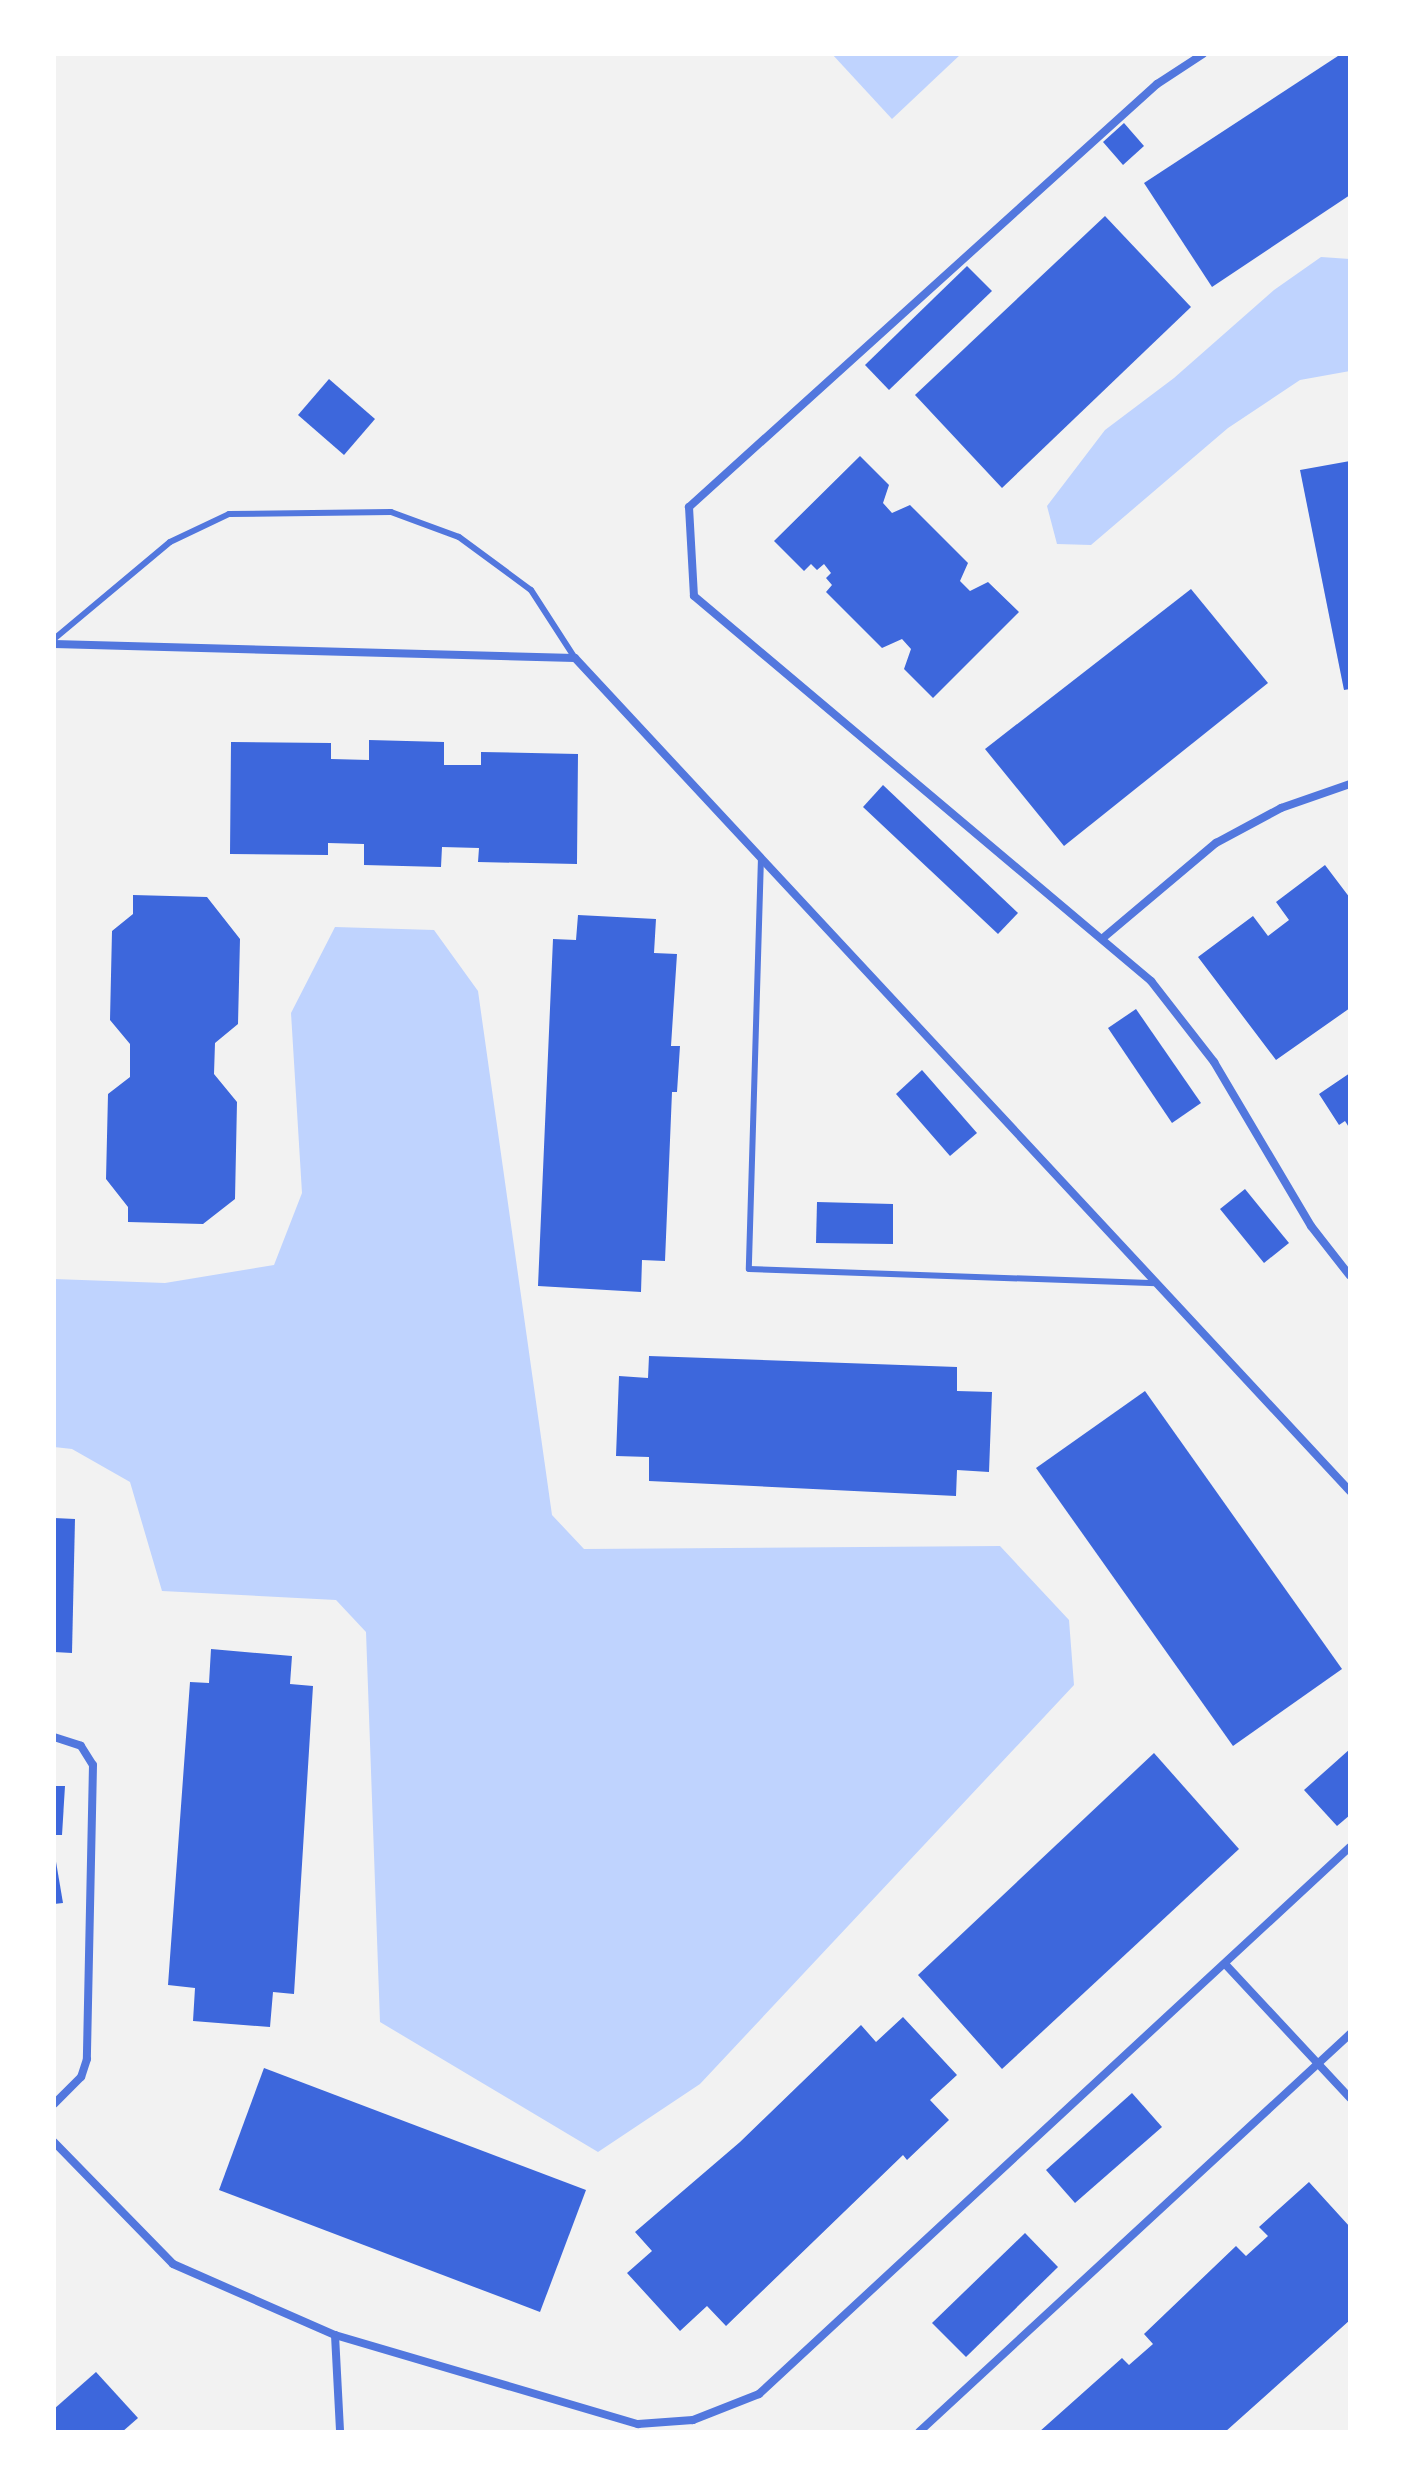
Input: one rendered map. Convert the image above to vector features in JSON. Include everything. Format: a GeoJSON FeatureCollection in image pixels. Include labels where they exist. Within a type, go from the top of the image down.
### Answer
{"type":"FeatureCollection","features":[{"type":"Feature","properties":{"kind":"street"},"geometry":{"type":"LineString","coordinates":[[1203,54],[1157,84],[689,507],[694,596],[1151,981],[1214,1062],[1311,1226],[1350,1276]]}},
{"type":"Feature","properties":{"kind":"street"},"geometry":{"type":"LineString","coordinates":[[54,642],[575,658],[1161,1284],[1350,1491]]}},
{"type":"Feature","properties":{"kind":"street"},"geometry":{"type":"LineString","coordinates":[[1103,938],[1216,843],[1281,808],[1350,784]]}},
{"type":"Feature","properties":{"kind":"street"},"geometry":{"type":"LineString","coordinates":[[54,1737],[81,1746],[93,1765],[87,2059],[81,2077],[54,2104]]}},
{"type":"Feature","properties":{"kind":"street"},"geometry":{"type":"LineString","coordinates":[[54,2142],[173,2264],[335,2335],[639,2428],[693,2420],[759,2394],[1350,1847]]}},
{"type":"Feature","properties":{"kind":"street"},"geometry":{"type":"LineString","coordinates":[[1226,1965],[1350,2098]]}},
{"type":"Feature","properties":{"kind":"street"},"geometry":{"type":"LineString","coordinates":[[919,2432],[1350,2034]]}},
{"type":"Feature","properties":{"kind":"street"},"geometry":{"type":"LineString","coordinates":[[335,2335],[340,2432]]}},
{"type":"Feature","properties":{"kind":"lane"},"geometry":{"type":"LineString","coordinates":[[54,642],[170,542],[229,514],[391,512],[459,537],[531,590],[575,658]]}},
{"type":"Feature","properties":{"kind":"lane"},"geometry":{"type":"LineString","coordinates":[[761,857],[749,1269],[1161,1284]]}},
{"type":"Feature","properties":{"kind":"water"},"geometry":{"type":"Polygon","coordinates":[[[832,54],[961,54],[892,119],[832,54]]]}},
{"type":"Feature","properties":{"kind":"water"},"geometry":{"type":"Polygon","coordinates":[[[1321,257],[1350,259],[1350,371],[1300,380],[1228,428],[1091,545],[1057,544],[1047,506],[1105,430],[1174,378],[1274,290],[1321,257]]]}},
{"type":"Feature","properties":{"kind":"water"},"geometry":{"type":"Polygon","coordinates":[[[335,927],[434,930],[478,991],[552,1515],[584,1549],[1000,1546],[1069,1620],[1074,1685],[700,2084],[598,2152],[380,2022],[366,1632],[336,1600],[162,1591],[130,1482],[72,1449],[54,1447],[54,1279],[165,1283],[274,1265],[302,1193],[291,1013],[335,927]]]}},
{"type":"Feature","properties":{"kind":"building"},"geometry":{"type":"Polygon","coordinates":[[[1341,54],[1350,54],[1350,195],[1212,287],[1144,183],[1341,54]]]}},
{"type":"Feature","properties":{"kind":"building"},"geometry":{"type":"Polygon","coordinates":[[[1124,123],[1144,146],[1123,165],[1103,142],[1124,123]]]}},
{"type":"Feature","properties":{"kind":"building"},"geometry":{"type":"Polygon","coordinates":[[[1105,216],[1191,307],[1002,488],[915,395],[1105,216]]]}},
{"type":"Feature","properties":{"kind":"building"},"geometry":{"type":"Polygon","coordinates":[[[967,266],[992,291],[889,390],[865,365],[967,266]]]}},
{"type":"Feature","properties":{"kind":"building"},"geometry":{"type":"Polygon","coordinates":[[[329,379],[375,419],[344,455],[298,415],[329,379]]]}},
{"type":"Feature","properties":{"kind":"building"},"geometry":{"type":"Polygon","coordinates":[[[860,456],[889,485],[883,503],[892,513],[910,505],[968,563],[960,581],[970,591],[988,582],[1019,612],[933,698],[904,669],[911,649],[902,639],[882,648],[826,592],[832,585],[826,578],[831,573],[824,564],[817,570],[811,564],[804,571],[774,541],[860,456]]]}},
{"type":"Feature","properties":{"kind":"building"},"geometry":{"type":"Polygon","coordinates":[[[1350,461],[1350,689],[1344,690],[1300,470],[1350,461]]]}},
{"type":"Feature","properties":{"kind":"building"},"geometry":{"type":"Polygon","coordinates":[[[1191,589],[1268,683],[1064,846],[985,749],[1191,589]]]}},
{"type":"Feature","properties":{"kind":"building"},"geometry":{"type":"Polygon","coordinates":[[[369,740],[444,742],[444,765],[481,765],[481,752],[578,754],[577,864],[478,862],[479,848],[442,847],[441,867],[364,865],[364,844],[328,843],[328,855],[230,854],[231,742],[331,743],[331,759],[369,760],[369,740]]]}},
{"type":"Feature","properties":{"kind":"building"},"geometry":{"type":"Polygon","coordinates":[[[883,785],[1018,913],[998,934],[863,807],[883,785]]]}},
{"type":"Feature","properties":{"kind":"building"},"geometry":{"type":"Polygon","coordinates":[[[1325,865],[1350,898],[1350,1008],[1276,1060],[1198,957],[1253,916],[1268,936],[1289,920],[1276,902],[1325,865]]]}},
{"type":"Feature","properties":{"kind":"building"},"geometry":{"type":"Polygon","coordinates":[[[133,895],[207,897],[240,939],[238,1024],[215,1043],[214,1074],[237,1102],[235,1199],[203,1224],[128,1222],[128,1207],[106,1179],[108,1094],[130,1077],[130,1044],[110,1020],[112,931],[133,914],[133,895]]]}},
{"type":"Feature","properties":{"kind":"building"},"geometry":{"type":"Polygon","coordinates":[[[578,915],[656,919],[654,953],[677,954],[671,1046],[680,1046],[677,1092],[672,1092],[665,1261],[642,1260],[641,1292],[538,1286],[553,939],[576,940],[578,915]]]}},
{"type":"Feature","properties":{"kind":"building"},"geometry":{"type":"Polygon","coordinates":[[[1136,1009],[1201,1103],[1172,1123],[1108,1028],[1136,1009]]]}},
{"type":"Feature","properties":{"kind":"building"},"geometry":{"type":"Polygon","coordinates":[[[922,1070],[977,1133],[950,1156],[896,1094],[922,1070]]]}},
{"type":"Feature","properties":{"kind":"building"},"geometry":{"type":"Polygon","coordinates":[[[1350,1073],[1350,1129],[1345,1121],[1339,1125],[1319,1094],[1350,1073]]]}},
{"type":"Feature","properties":{"kind":"building"},"geometry":{"type":"Polygon","coordinates":[[[1245,1189],[1289,1243],[1264,1263],[1220,1209],[1245,1189]]]}},
{"type":"Feature","properties":{"kind":"building"},"geometry":{"type":"Polygon","coordinates":[[[817,1202],[893,1204],[893,1244],[816,1243],[817,1202]]]}},
{"type":"Feature","properties":{"kind":"building"},"geometry":{"type":"Polygon","coordinates":[[[649,1356],[957,1367],[957,1391],[992,1392],[989,1472],[957,1470],[956,1496],[649,1481],[649,1457],[616,1456],[619,1376],[648,1378],[649,1356]]]}},
{"type":"Feature","properties":{"kind":"building"},"geometry":{"type":"Polygon","coordinates":[[[1145,1391],[1342,1669],[1233,1746],[1036,1468],[1145,1391]]]}},
{"type":"Feature","properties":{"kind":"building"},"geometry":{"type":"Polygon","coordinates":[[[54,1518],[75,1519],[72,1653],[54,1652],[54,1518]]]}},
{"type":"Feature","properties":{"kind":"building"},"geometry":{"type":"Polygon","coordinates":[[[211,1649],[292,1656],[290,1684],[313,1686],[294,1994],[273,1992],[270,2027],[193,2021],[195,1988],[168,1985],[190,1682],[209,1683],[211,1649]]]}},
{"type":"Feature","properties":{"kind":"building"},"geometry":{"type":"Polygon","coordinates":[[[1350,1749],[1350,1815],[1337,1826],[1304,1790],[1350,1749]]]}},
{"type":"Feature","properties":{"kind":"building"},"geometry":{"type":"Polygon","coordinates":[[[1154,1753],[1239,1849],[1002,2069],[918,1975],[1154,1753]]]}},
{"type":"Feature","properties":{"kind":"building"},"geometry":{"type":"Polygon","coordinates":[[[54,1786],[65,1786],[62,1835],[54,1835],[54,1786]]]}},
{"type":"Feature","properties":{"kind":"building"},"geometry":{"type":"Polygon","coordinates":[[[54,1850],[63,1903],[54,1904],[54,1850]]]}},
{"type":"Feature","properties":{"kind":"building"},"geometry":{"type":"Polygon","coordinates":[[[903,2017],[957,2075],[930,2100],[949,2120],[907,2160],[903,2155],[726,2326],[707,2306],[680,2331],[627,2273],[652,2251],[635,2232],[740,2142],[861,2025],[876,2042],[903,2017]]]}},
{"type":"Feature","properties":{"kind":"building"},"geometry":{"type":"Polygon","coordinates":[[[264,2068],[586,2190],[540,2312],[219,2190],[264,2068]]]}},
{"type":"Feature","properties":{"kind":"building"},"geometry":{"type":"Polygon","coordinates":[[[1132,2093],[1162,2127],[1075,2203],[1046,2170],[1132,2093]]]}},
{"type":"Feature","properties":{"kind":"building"},"geometry":{"type":"Polygon","coordinates":[[[1309,2182],[1350,2227],[1350,2320],[1225,2432],[1039,2432],[1122,2358],[1129,2365],[1153,2344],[1144,2334],[1236,2246],[1246,2256],[1268,2236],[1259,2227],[1309,2182]]]}},
{"type":"Feature","properties":{"kind":"building"},"geometry":{"type":"Polygon","coordinates":[[[1025,2233],[1058,2267],[966,2357],[932,2323],[1025,2233]]]}},
{"type":"Feature","properties":{"kind":"building"},"geometry":{"type":"Polygon","coordinates":[[[96,2372],[138,2418],[122,2432],[54,2432],[54,2409],[96,2372]]]}}]}
